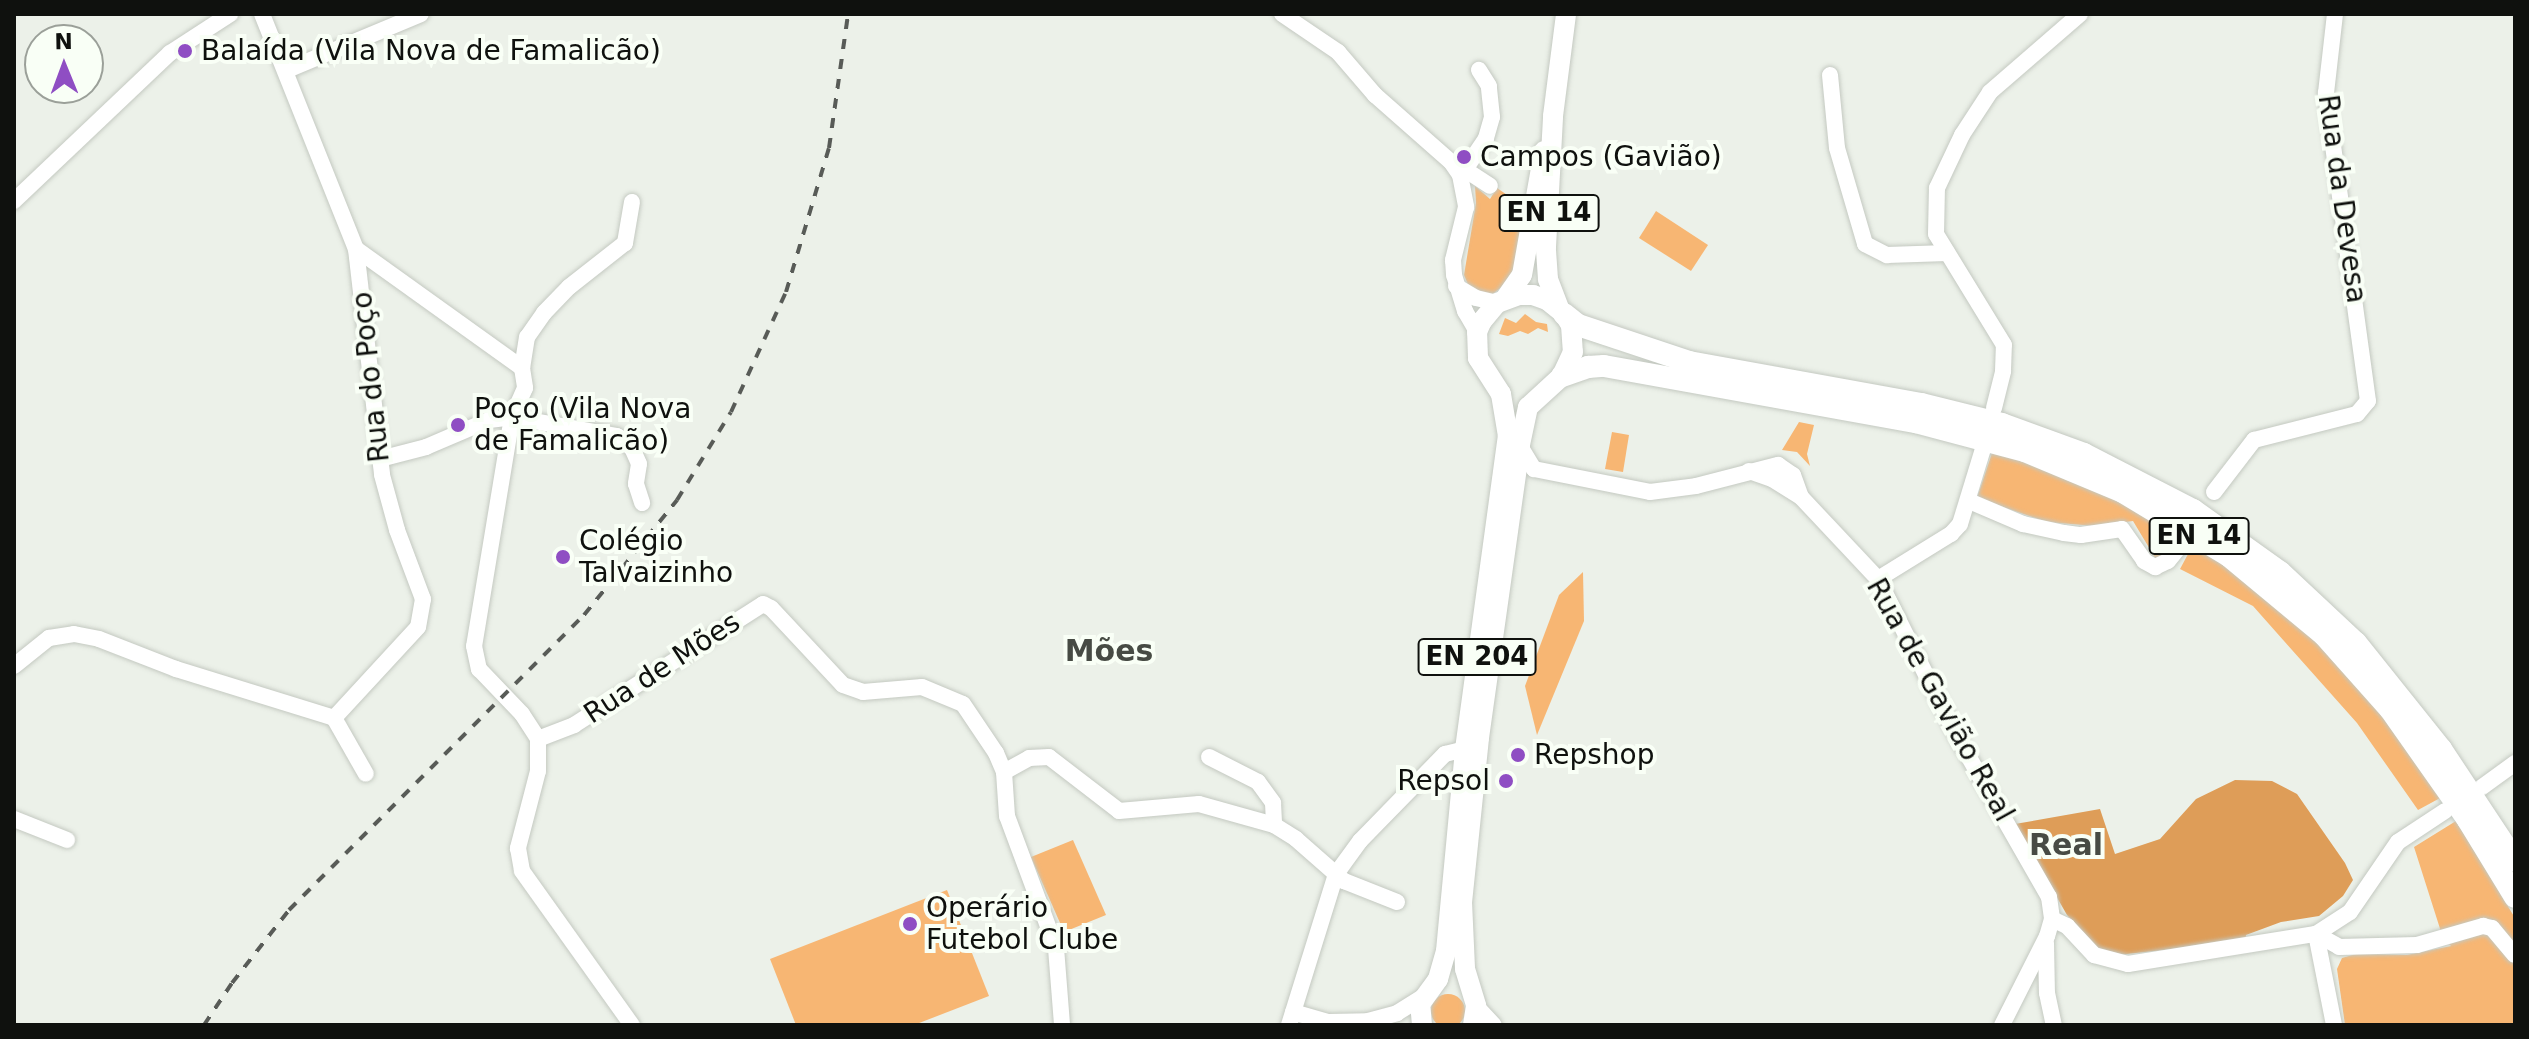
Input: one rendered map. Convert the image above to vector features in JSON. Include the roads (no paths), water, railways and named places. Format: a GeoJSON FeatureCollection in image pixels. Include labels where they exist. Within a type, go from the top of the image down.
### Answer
{"type":"FeatureCollection","features":[{"type":"Feature","properties":{"kind":"highway","name":"EN 14"},"geometry":{"type":"LineString","coordinates":[[1561,311],[1578,325],[1689,362],[1921,404],[2002,424],[2084,454],[2193,510],[2280,572],[2375,663],[2441,749],[2515,861]]}},
{"type":"Feature","properties":{"kind":"highway","name":"EN 14"},"geometry":{"type":"LineString","coordinates":[[1554,382],[1588,367],[1604,366],[1916,422],[2025,451],[2123,492],[2229,556],[2324,635],[2390,709],[2468,820],[2515,897]]}},
{"type":"Feature","properties":{"kind":"main road","name":"EN 14"},"geometry":{"type":"LineString","coordinates":[[1493,381],[1519,392],[1554,382],[1573,352],[1571,325],[1552,294],[1546,264],[1553,116],[1566,14]]}},
{"type":"Feature","properties":{"kind":"main road","name":"EN 14"},"geometry":{"type":"LineString","coordinates":[[1477,332],[1482,321],[1522,275],[1540,165],[1553,116]]}},
{"type":"Feature","properties":{"kind":"main road","name":"EN 14"},"geometry":{"type":"LineString","coordinates":[[1501,301],[1533,295],[1561,311]]}},
{"type":"Feature","properties":{"kind":"main road"},"geometry":{"type":"LineString","coordinates":[[1477,332],[1478,358],[1493,381]]}},
{"type":"Feature","properties":{"kind":"main road","name":"EN 204"},"geometry":{"type":"LineString","coordinates":[[1422,1025],[1419,1013],[1441,971],[1446,951],[1465,749],[1508,436],[1507,415],[1493,381]]}},
{"type":"Feature","properties":{"kind":"main road","name":"EN 204"},"geometry":{"type":"LineString","coordinates":[[1474,1009],[1464,960],[1462,902],[1479,738],[1528,407],[1554,382]]}},
{"type":"Feature","properties":{"kind":"main road"},"geometry":{"type":"LineString","coordinates":[[1428,993],[1449,984],[1458,985],[1474,1009]]}},
{"type":"Feature","properties":{"kind":"street"},"geometry":{"type":"LineString","coordinates":[[14,201],[170,53],[230,14]]}},
{"type":"Feature","properties":{"kind":"street","name":"Rua do Poço"},"geometry":{"type":"LineString","coordinates":[[262,14],[287,70],[356,249],[380,459],[397,530],[423,599],[418,627],[334,718]]}},
{"type":"Feature","properties":{"kind":"street"},"geometry":{"type":"LineString","coordinates":[[287,70],[421,14]]}},
{"type":"Feature","properties":{"kind":"street"},"geometry":{"type":"LineString","coordinates":[[1282,14],[1338,52],[1375,95],[1459,168],[1490,186]]}},
{"type":"Feature","properties":{"kind":"street"},"geometry":{"type":"LineString","coordinates":[[1994,408],[2003,371],[2004,345],[1934,227],[1937,188],[1979,106],[1999,83],[2080,14]]}},
{"type":"Feature","properties":{"kind":"street","name":"Rua da Devesa"},"geometry":{"type":"LineString","coordinates":[[2214,492],[2254,440],[2357,414],[2368,401],[2326,93],[2335,14]]}},
{"type":"Feature","properties":{"kind":"street"},"geometry":{"type":"LineString","coordinates":[[1459,168],[1486,138],[1492,117],[1489,86],[1479,70]]}},
{"type":"Feature","properties":{"kind":"street"},"geometry":{"type":"LineString","coordinates":[[1830,75],[1837,148],[1865,244],[1887,255],[1947,253]]}},
{"type":"Feature","properties":{"kind":"street"},"geometry":{"type":"LineString","coordinates":[[1459,168],[1466,207],[1453,260],[1456,286],[1477,332]]}},
{"type":"Feature","properties":{"kind":"street"},"geometry":{"type":"LineString","coordinates":[[632,202],[625,243],[544,313],[527,337],[522,368],[525,388],[512,417],[474,646],[479,669],[522,714],[538,739],[538,771],[518,848],[522,871],[632,1025]]}},
{"type":"Feature","properties":{"kind":"street"},"geometry":{"type":"LineString","coordinates":[[356,249],[522,368]]}},
{"type":"Feature","properties":{"kind":"street"},"geometry":{"type":"LineString","coordinates":[[1456,286],[1476,298],[1501,301]]}},
{"type":"Feature","properties":{"kind":"street"},"geometry":{"type":"LineString","coordinates":[[380,459],[426,447],[489,420],[512,417],[617,436],[632,448],[639,464],[636,484],[642,503]]}},
{"type":"Feature","properties":{"kind":"street"},"geometry":{"type":"LineString","coordinates":[[1515,484],[1534,469],[1520,446]]}},
{"type":"Feature","properties":{"kind":"street"},"geometry":{"type":"LineString","coordinates":[[1878,579],[1951,534],[1960,524],[1983,449]]}},
{"type":"Feature","properties":{"kind":"street","name":"Rua de Gavião Real"},"geometry":{"type":"LineString","coordinates":[[1534,469],[1650,492],[1696,486],[1749,471],[1791,472],[1801,497],[1878,579],[1955,733],[2049,897],[2047,993]]}},
{"type":"Feature","properties":{"kind":"street"},"geometry":{"type":"LineString","coordinates":[[1969,501],[2023,524],[2064,533],[2081,535],[2122,529],[2144,561],[2155,567],[2168,561],[2184,541]]}},
{"type":"Feature","properties":{"kind":"street","name":"Rua de Mões"},"geometry":{"type":"LineString","coordinates":[[538,739],[574,725],[763,604],[771,608],[843,685],[863,692],[922,687],[963,704],[996,753],[1004,772]]}},
{"type":"Feature","properties":{"kind":"street"},"geometry":{"type":"LineString","coordinates":[[14,666],[49,638],[74,634],[99,639],[176,669],[334,718],[366,774]]}},
{"type":"Feature","properties":{"kind":"street"},"geometry":{"type":"LineString","coordinates":[[1428,993],[1373,1024],[1291,1019],[1336,874],[1360,841],[1445,754],[1465,749]]}},
{"type":"Feature","properties":{"kind":"street"},"geometry":{"type":"LineString","coordinates":[[1062,1025],[1056,948],[1007,816],[1004,772],[1029,758],[1049,757],[1119,811],[1199,804],[1274,825],[1296,839],[1344,881],[1397,902]]}},
{"type":"Feature","properties":{"kind":"street"},"geometry":{"type":"LineString","coordinates":[[1209,757],[1258,782],[1273,803],[1274,825]]}},
{"type":"Feature","properties":{"kind":"street"},"geometry":{"type":"LineString","coordinates":[[2482,787],[2515,763]]}},
{"type":"Feature","properties":{"kind":"street"},"geometry":{"type":"LineString","coordinates":[[2002,1025],[2049,927],[2067,926],[2094,955],[2128,964],[2316,934],[2350,912],[2398,842],[2445,811]]}},
{"type":"Feature","properties":{"kind":"street"},"geometry":{"type":"LineString","coordinates":[[14,819],[67,840]]}},
{"type":"Feature","properties":{"kind":"street"},"geometry":{"type":"LineString","coordinates":[[2316,934],[2339,947],[2417,945],[2483,926],[2492,928],[2515,955]]}},
{"type":"Feature","properties":{"kind":"street"},"geometry":{"type":"LineString","coordinates":[[2316,934],[2334,1025]]}},
{"type":"Feature","properties":{"kind":"street"},"geometry":{"type":"LineString","coordinates":[[2030,972],[2047,993],[2054,1025]]}},
{"type":"Feature","properties":{"kind":"street"},"geometry":{"type":"LineString","coordinates":[[1474,1009],[1494,1025]]}},
{"type":"Feature","properties":{"kind":"railway"},"geometry":{"type":"LineString","coordinates":[[204,1025],[232,983],[289,910],[584,615],[677,500],[731,412],[786,292],[829,148],[848,14]]}},
{"type":"Feature","properties":{"kind":"place","name":"Balaída (Vila Nova de Famalicão)"},"geometry":{"type":"Point","coordinates":[185,51]}},
{"type":"Feature","properties":{"kind":"place","name":"Campos (Gavião)"},"geometry":{"type":"Point","coordinates":[1464,157]}},
{"type":"Feature","properties":{"kind":"place","name":"Poço (Vila Nova de Famalicão)"},"geometry":{"type":"Point","coordinates":[458,425]}},
{"type":"Feature","properties":{"kind":"place","name":"Colégio Talvaizinho"},"geometry":{"type":"Point","coordinates":[563,557]}},
{"type":"Feature","properties":{"kind":"place","name":"Repshop"},"geometry":{"type":"Point","coordinates":[1518,755]}},
{"type":"Feature","properties":{"kind":"place","name":"Repsol"},"geometry":{"type":"Point","coordinates":[1506,781]}},
{"type":"Feature","properties":{"kind":"place","name":"Operário Futebol Clube"},"geometry":{"type":"Point","coordinates":[910,924]}},
{"type":"Feature","properties":{"kind":"district","name":"Mões"},"geometry":{"type":"Point","coordinates":[1109,651]}},
{"type":"Feature","properties":{"kind":"district","name":"Real"},"geometry":{"type":"Point","coordinates":[2066,845]}}]}
